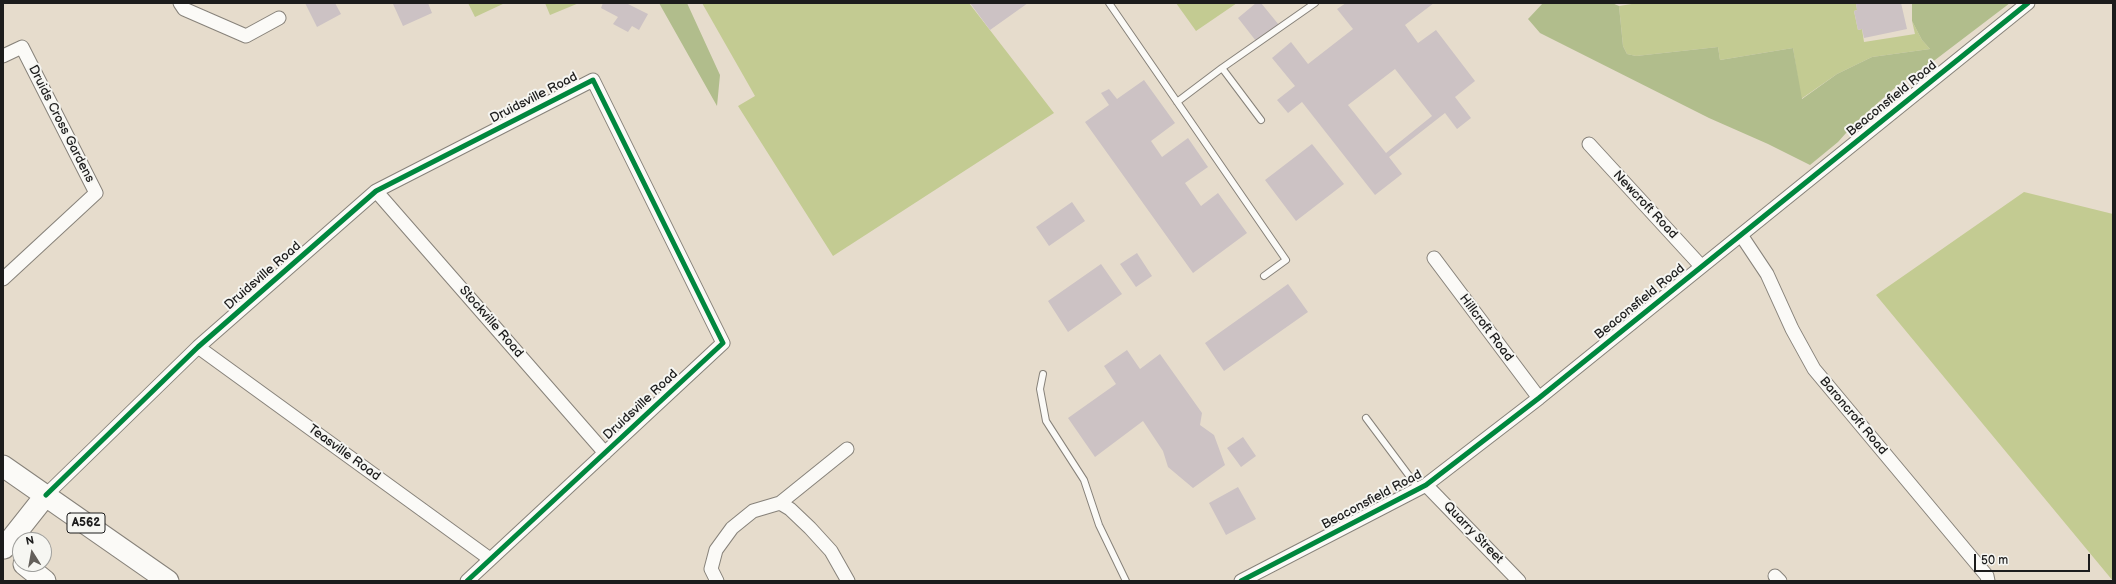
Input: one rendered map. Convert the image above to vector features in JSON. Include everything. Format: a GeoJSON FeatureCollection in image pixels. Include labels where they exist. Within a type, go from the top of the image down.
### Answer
{"type":"FeatureCollection","features":[{"type":"Feature","properties":{"kind":"highway","name":"A562"},"geometry":{"type":"LineString","coordinates":[[3,466],[168,581]]}},
{"type":"Feature","properties":{"kind":"highway"},"geometry":{"type":"LineString","coordinates":[[12,555],[3,548],[46,495]]}},
{"type":"Feature","properties":{"kind":"highway"},"geometry":{"type":"LineString","coordinates":[[34,572],[45,581]]}},
{"type":"Feature","properties":{"kind":"street"},"geometry":{"type":"LineString","coordinates":[[180,3],[184,9],[246,36],[279,18]]}},
{"type":"Feature","properties":{"kind":"street","name":"Beaconsfield Road"},"geometry":{"type":"LineString","coordinates":[[1241,581],[1423,487],[1539,398],[2028,3]]}},
{"type":"Feature","properties":{"kind":"street","name":"Druids Cross Gardens"},"geometry":{"type":"LineString","coordinates":[[3,56],[22,47],[96,193],[3,279]]}},
{"type":"Feature","properties":{"kind":"street","name":"Druidsville Road"},"geometry":{"type":"LineString","coordinates":[[46,495],[198,347],[376,191],[593,80],[723,343],[467,581]]}},
{"type":"Feature","properties":{"kind":"street","name":"Newcroft Road"},"geometry":{"type":"LineString","coordinates":[[1589,144],[1701,266]]}},
{"type":"Feature","properties":{"kind":"street","name":"Stockville Road"},"geometry":{"type":"LineString","coordinates":[[376,191],[606,453]]}},
{"type":"Feature","properties":{"kind":"street","name":"Baroncroft Road"},"geometry":{"type":"LineString","coordinates":[[1741,235],[1767,274],[1792,329],[1814,369],[1987,576],[1988,581]]}},
{"type":"Feature","properties":{"kind":"street","name":"Hillcroft Road"},"geometry":{"type":"LineString","coordinates":[[1434,258],[1539,398]]}},
{"type":"Feature","properties":{"kind":"street","name":"Teasville Road"},"geometry":{"type":"LineString","coordinates":[[198,347],[490,559]]}},
{"type":"Feature","properties":{"kind":"street"},"geometry":{"type":"LineString","coordinates":[[717,581],[711,569],[716,550],[732,528],[753,511],[780,503],[847,449]]}},
{"type":"Feature","properties":{"kind":"street","name":"Quarry Street"},"geometry":{"type":"LineString","coordinates":[[1423,487],[1519,581]]}},
{"type":"Feature","properties":{"kind":"street"},"geometry":{"type":"LineString","coordinates":[[780,503],[790,509],[831,551],[848,581]]}},
{"type":"Feature","properties":{"kind":"lane"},"geometry":{"type":"LineString","coordinates":[[1108,3],[1286,260],[1264,276]]}},
{"type":"Feature","properties":{"kind":"lane"},"geometry":{"type":"LineString","coordinates":[[1177,102],[1222,68],[1315,3]]}},
{"type":"Feature","properties":{"kind":"lane"},"geometry":{"type":"LineString","coordinates":[[1222,68],[1261,120]]}},
{"type":"Feature","properties":{"kind":"lane"},"geometry":{"type":"LineString","coordinates":[[1043,374],[1040,389],[1046,421],[1084,480],[1100,525],[1126,581]]}},
{"type":"Feature","properties":{"kind":"lane"},"geometry":{"type":"LineString","coordinates":[[1366,418],[1423,487]]}},
{"type":"Feature","properties":{"kind":"green space"},"geometry":{"type":"Polygon","coordinates":[[[468,3],[505,3],[475,17],[468,3]]]}},
{"type":"Feature","properties":{"kind":"green space"},"geometry":{"type":"Polygon","coordinates":[[[545,3],[579,3],[550,15],[545,3]]]}},
{"type":"Feature","properties":{"kind":"green space"},"geometry":{"type":"Polygon","coordinates":[[[659,3],[687,3],[720,75],[717,106],[659,3]]]}},
{"type":"Feature","properties":{"kind":"green space"},"geometry":{"type":"Polygon","coordinates":[[[702,3],[969,3],[1054,113],[833,256],[738,106],[755,96],[702,3]]]}},
{"type":"Feature","properties":{"kind":"green space"},"geometry":{"type":"Polygon","coordinates":[[[1176,3],[1237,3],[1196,31],[1176,3]]]}},
{"type":"Feature","properties":{"kind":"green space"},"geometry":{"type":"Polygon","coordinates":[[[1543,3],[1612,3],[1619,6],[1623,46],[1627,54],[1636,56],[1718,47],[1720,60],[1793,48],[1802,99],[1837,74],[1872,57],[1930,49],[1922,40],[1912,21],[1912,3],[2010,3],[1935,60],[1898,85],[1855,123],[1838,142],[1810,165],[1768,144],[1709,118],[1540,33],[1528,19],[1543,3]]]}},
{"type":"Feature","properties":{"kind":"green space"},"geometry":{"type":"Polygon","coordinates":[[[1638,3],[1856,3],[1857,10],[1854,11],[1858,30],[1862,29],[1864,42],[1915,34],[1912,21],[1922,40],[1930,49],[1872,57],[1837,74],[1801,99],[1793,48],[1720,60],[1718,47],[1636,56],[1627,54],[1623,46],[1619,6],[1638,3]]]}},
{"type":"Feature","properties":{"kind":"green space"},"geometry":{"type":"Polygon","coordinates":[[[2024,192],[2113,214],[2113,581],[1876,295],[2024,192]]]}},
{"type":"Feature","properties":{"kind":"building"},"geometry":{"type":"Polygon","coordinates":[[[305,3],[335,3],[341,14],[317,27],[305,3]]]}},
{"type":"Feature","properties":{"kind":"building"},"geometry":{"type":"Polygon","coordinates":[[[428,3],[432,13],[403,26],[393,4],[428,3]]]}},
{"type":"Feature","properties":{"kind":"building"},"geometry":{"type":"Polygon","coordinates":[[[603,3],[626,3],[648,14],[639,30],[632,26],[628,32],[613,24],[618,17],[601,8],[603,3]]]}},
{"type":"Feature","properties":{"kind":"building"},"geometry":{"type":"Polygon","coordinates":[[[970,3],[1028,3],[990,30],[970,3]]]}},
{"type":"Feature","properties":{"kind":"building"},"geometry":{"type":"Polygon","coordinates":[[[1256,3],[1261,3],[1279,25],[1256,41],[1238,18],[1256,3]]]}},
{"type":"Feature","properties":{"kind":"building"},"geometry":{"type":"Polygon","coordinates":[[[1346,3],[1434,3],[1405,25],[1418,43],[1436,30],[1475,81],[1455,97],[1471,118],[1457,129],[1445,113],[1389,157],[1402,174],[1375,195],[1302,102],[1288,113],[1277,100],[1295,86],[1272,58],[1291,42],[1308,64],[1353,29],[1337,9],[1346,3]],[[1395,69],[1348,105],[1386,153],[1432,116],[1395,69]]]}},
{"type":"Feature","properties":{"kind":"building"},"geometry":{"type":"Polygon","coordinates":[[[1856,3],[1901,3],[1907,29],[1864,38],[1862,29],[1858,30],[1854,11],[1857,10],[1856,3]]]}},
{"type":"Feature","properties":{"kind":"building"},"geometry":{"type":"Polygon","coordinates":[[[1144,80],[1175,123],[1151,141],[1162,157],[1188,138],[1208,167],[1185,183],[1201,206],[1218,193],[1247,233],[1193,273],[1085,122],[1109,105],[1101,93],[1109,89],[1117,99],[1144,80]]]}},
{"type":"Feature","properties":{"kind":"building"},"geometry":{"type":"Polygon","coordinates":[[[1312,144],[1344,184],[1296,221],[1265,180],[1312,144]]]}},
{"type":"Feature","properties":{"kind":"building"},"geometry":{"type":"Polygon","coordinates":[[[1072,202],[1085,221],[1049,246],[1036,227],[1072,202]]]}},
{"type":"Feature","properties":{"kind":"building"},"geometry":{"type":"Polygon","coordinates":[[[1137,253],[1152,276],[1136,287],[1120,264],[1137,253]]]}},
{"type":"Feature","properties":{"kind":"building"},"geometry":{"type":"Polygon","coordinates":[[[1101,264],[1122,294],[1068,332],[1048,301],[1101,264]]]}},
{"type":"Feature","properties":{"kind":"building"},"geometry":{"type":"Polygon","coordinates":[[[1288,284],[1308,312],[1224,371],[1205,343],[1288,284]]]}},
{"type":"Feature","properties":{"kind":"building"},"geometry":{"type":"Polygon","coordinates":[[[1127,350],[1140,369],[1160,354],[1202,413],[1200,425],[1214,435],[1225,465],[1193,488],[1168,467],[1163,451],[1143,421],[1095,457],[1068,418],[1116,384],[1104,366],[1127,350]]]}},
{"type":"Feature","properties":{"kind":"building"},"geometry":{"type":"Polygon","coordinates":[[[1243,437],[1256,456],[1241,467],[1227,448],[1243,437]]]}},
{"type":"Feature","properties":{"kind":"building"},"geometry":{"type":"Polygon","coordinates":[[[1238,487],[1256,519],[1226,535],[1209,503],[1238,487]]]}},
{"type":"Feature","properties":{"kind":"cycle path"},"geometry":{"type":"LineString","coordinates":[[1241,581],[1426,485],[1539,398],[2028,3]]}},
{"type":"Feature","properties":{"kind":"cycle path"},"geometry":{"type":"LineString","coordinates":[[46,495],[198,347],[376,191],[593,80],[723,343],[467,581]]}}]}
